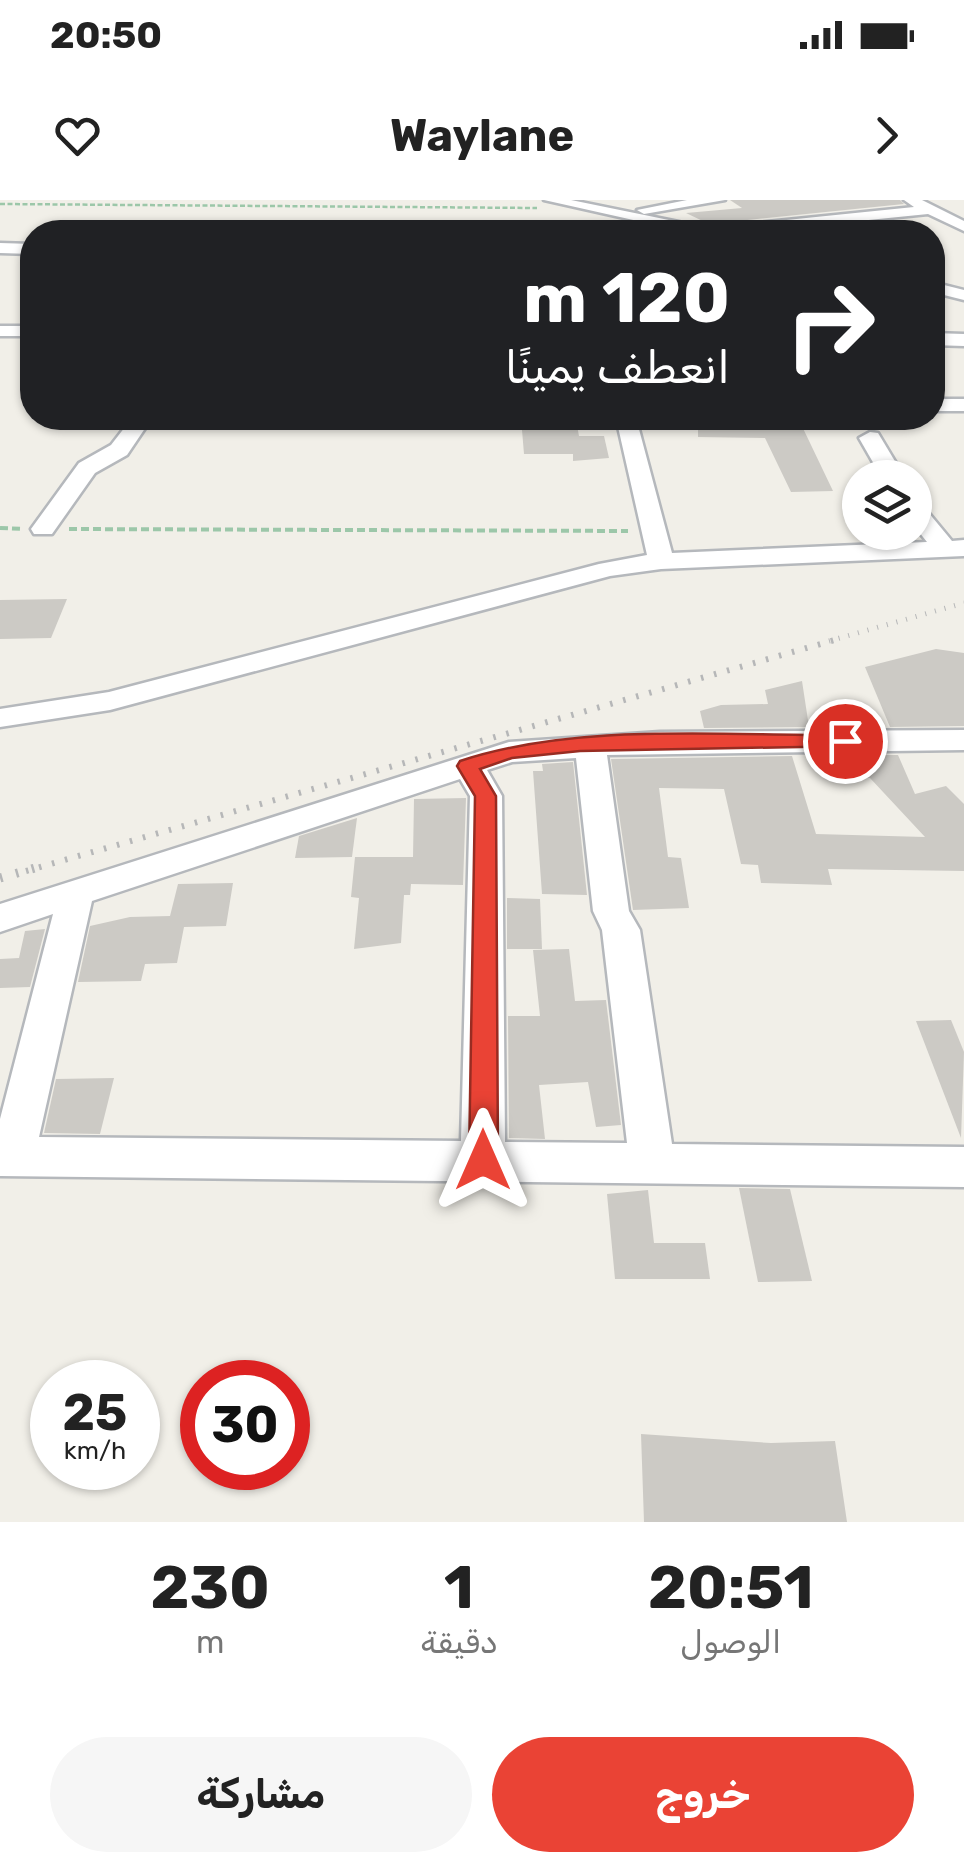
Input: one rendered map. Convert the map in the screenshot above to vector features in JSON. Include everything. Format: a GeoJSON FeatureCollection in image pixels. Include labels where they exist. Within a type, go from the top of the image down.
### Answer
{"type":"FeatureCollection","features":[{"type":"Feature","properties":{"kind":"street"},"geometry":{"type":"LineString","coordinates":[[551,200],[654,220]]}},
{"type":"Feature","properties":{"kind":"street"},"geometry":{"type":"LineString","coordinates":[[623,213],[718,200]]}},
{"type":"Feature","properties":{"kind":"street"},"geometry":{"type":"LineString","coordinates":[[802,220],[949,202]]}},
{"type":"Feature","properties":{"kind":"street"},"geometry":{"type":"LineString","coordinates":[[920,205],[964,228]]}},
{"type":"Feature","properties":{"kind":"street"},"geometry":{"type":"LineString","coordinates":[[43,529],[87,468],[119,450],[133,430]]}},
{"type":"Feature","properties":{"kind":"street"},"geometry":{"type":"LineString","coordinates":[[629,430],[658,549]]}},
{"type":"Feature","properties":{"kind":"street"},"geometry":{"type":"LineString","coordinates":[[870,438],[883,460]]}},
{"type":"Feature","properties":{"kind":"street"},"geometry":{"type":"LineString","coordinates":[[932,528],[954,549]]}},
{"type":"Feature","properties":{"kind":"street"},"geometry":{"type":"LineString","coordinates":[[0,718],[110,701],[608,569],[658,549],[954,549]]}},
{"type":"Feature","properties":{"kind":"street"},"geometry":{"type":"LineString","coordinates":[[0,918],[510,752],[590,744],[961,745]]}},
{"type":"Feature","properties":{"kind":"street"},"geometry":{"type":"LineString","coordinates":[[590,744],[652,1162]]}},
{"type":"Feature","properties":{"kind":"street"},"geometry":{"type":"LineString","coordinates":[[468,766],[486,796],[483,1160]]}},
{"type":"Feature","properties":{"kind":"street"},"geometry":{"type":"LineString","coordinates":[[75,895],[62,965],[6,1156],[964,1167]]}},
{"type":"Feature","properties":{"kind":"path"},"geometry":{"type":"LineString","coordinates":[[0,204],[502,208],[574,205]]}},
{"type":"Feature","properties":{"kind":"path"},"geometry":{"type":"LineString","coordinates":[[0,528],[634,531],[658,549]]}},
{"type":"Feature","properties":{"kind":"building"},"geometry":{"type":"Polygon","coordinates":[[[730,200],[900,200],[904,204],[748,220],[701,220],[686,213],[742,208],[730,200]]]}},
{"type":"Feature","properties":{"kind":"building"},"geometry":{"type":"Polygon","coordinates":[[[522,430],[578,430],[579,436],[604,436],[609,458],[573,461],[573,454],[524,454],[522,430]]]}},
{"type":"Feature","properties":{"kind":"building"},"geometry":{"type":"Polygon","coordinates":[[[698,430],[804,430],[833,491],[791,492],[765,438],[698,437],[698,430]]]}},
{"type":"Feature","properties":{"kind":"building"},"geometry":{"type":"Polygon","coordinates":[[[67,599],[51,638],[0,639],[0,600],[67,599]]]}},
{"type":"Feature","properties":{"kind":"building"},"geometry":{"type":"Polygon","coordinates":[[[936,649],[964,653],[964,726],[890,727],[865,667],[936,649]]]}},
{"type":"Feature","properties":{"kind":"building"},"geometry":{"type":"Polygon","coordinates":[[[802,681],[809,727],[704,728],[700,711],[721,705],[768,704],[765,690],[802,681]]]}},
{"type":"Feature","properties":{"kind":"building"},"geometry":{"type":"Polygon","coordinates":[[[853,755],[898,755],[915,794],[946,786],[964,804],[964,871],[828,869],[832,885],[761,883],[758,865],[741,864],[724,789],[659,788],[668,857],[681,858],[689,908],[633,910],[611,759],[792,756],[816,834],[925,837],[870,778],[862,778],[853,755]]]}},
{"type":"Feature","properties":{"kind":"building"},"geometry":{"type":"Polygon","coordinates":[[[573,762],[587,895],[542,894],[533,771],[543,771],[542,764],[573,762]]]}},
{"type":"Feature","properties":{"kind":"building"},"geometry":{"type":"Polygon","coordinates":[[[466,798],[463,885],[411,884],[410,895],[404,895],[401,943],[354,949],[359,898],[351,897],[355,857],[413,857],[414,799],[466,798]]]}},
{"type":"Feature","properties":{"kind":"building"},"geometry":{"type":"Polygon","coordinates":[[[357,818],[352,857],[295,858],[299,836],[357,818]]]}},
{"type":"Feature","properties":{"kind":"building"},"geometry":{"type":"Polygon","coordinates":[[[233,883],[226,926],[184,927],[177,963],[145,964],[141,981],[78,982],[90,926],[130,917],[170,916],[178,884],[233,883]]]}},
{"type":"Feature","properties":{"kind":"building"},"geometry":{"type":"Polygon","coordinates":[[[507,898],[540,899],[542,949],[507,949],[507,898]]]}},
{"type":"Feature","properties":{"kind":"building"},"geometry":{"type":"Polygon","coordinates":[[[45,929],[30,987],[0,988],[0,959],[19,958],[25,931],[45,929]]]}},
{"type":"Feature","properties":{"kind":"building"},"geometry":{"type":"Polygon","coordinates":[[[569,949],[575,1001],[606,1000],[621,1125],[596,1127],[588,1082],[539,1085],[545,1139],[509,1138],[508,1016],[540,1016],[533,950],[569,949]]]}},
{"type":"Feature","properties":{"kind":"building"},"geometry":{"type":"Polygon","coordinates":[[[951,1020],[964,1052],[961,1138],[916,1021],[951,1020]]]}},
{"type":"Feature","properties":{"kind":"building"},"geometry":{"type":"Polygon","coordinates":[[[114,1078],[100,1134],[44,1133],[56,1079],[114,1078]]]}},
{"type":"Feature","properties":{"kind":"building"},"geometry":{"type":"Polygon","coordinates":[[[739,1188],[790,1189],[812,1281],[758,1282],[739,1188]]]}},
{"type":"Feature","properties":{"kind":"building"},"geometry":{"type":"Polygon","coordinates":[[[648,1190],[654,1243],[705,1243],[710,1279],[615,1279],[607,1194],[648,1190]]]}},
{"type":"Feature","properties":{"kind":"building"},"geometry":{"type":"Polygon","coordinates":[[[641,1434],[771,1443],[835,1441],[847,1522],[644,1522],[641,1434]]]}},
{"type":"Feature","properties":{"kind":"railway"},"geometry":{"type":"LineString","coordinates":[[829,641],[964,603]]}},
{"type":"Feature","properties":{"kind":"railway"},"geometry":{"type":"LineString","coordinates":[[26,871],[838,639]]}},
{"type":"Feature","properties":{"kind":"railway"},"geometry":{"type":"LineString","coordinates":[[0,878],[35,868]]}},
{"type":"Feature","properties":{"kind":"route"},"geometry":{"type":"LineString","coordinates":[[483,1160],[486,796],[468,766],[510,752],[580,744],[845,741]]}}]}
